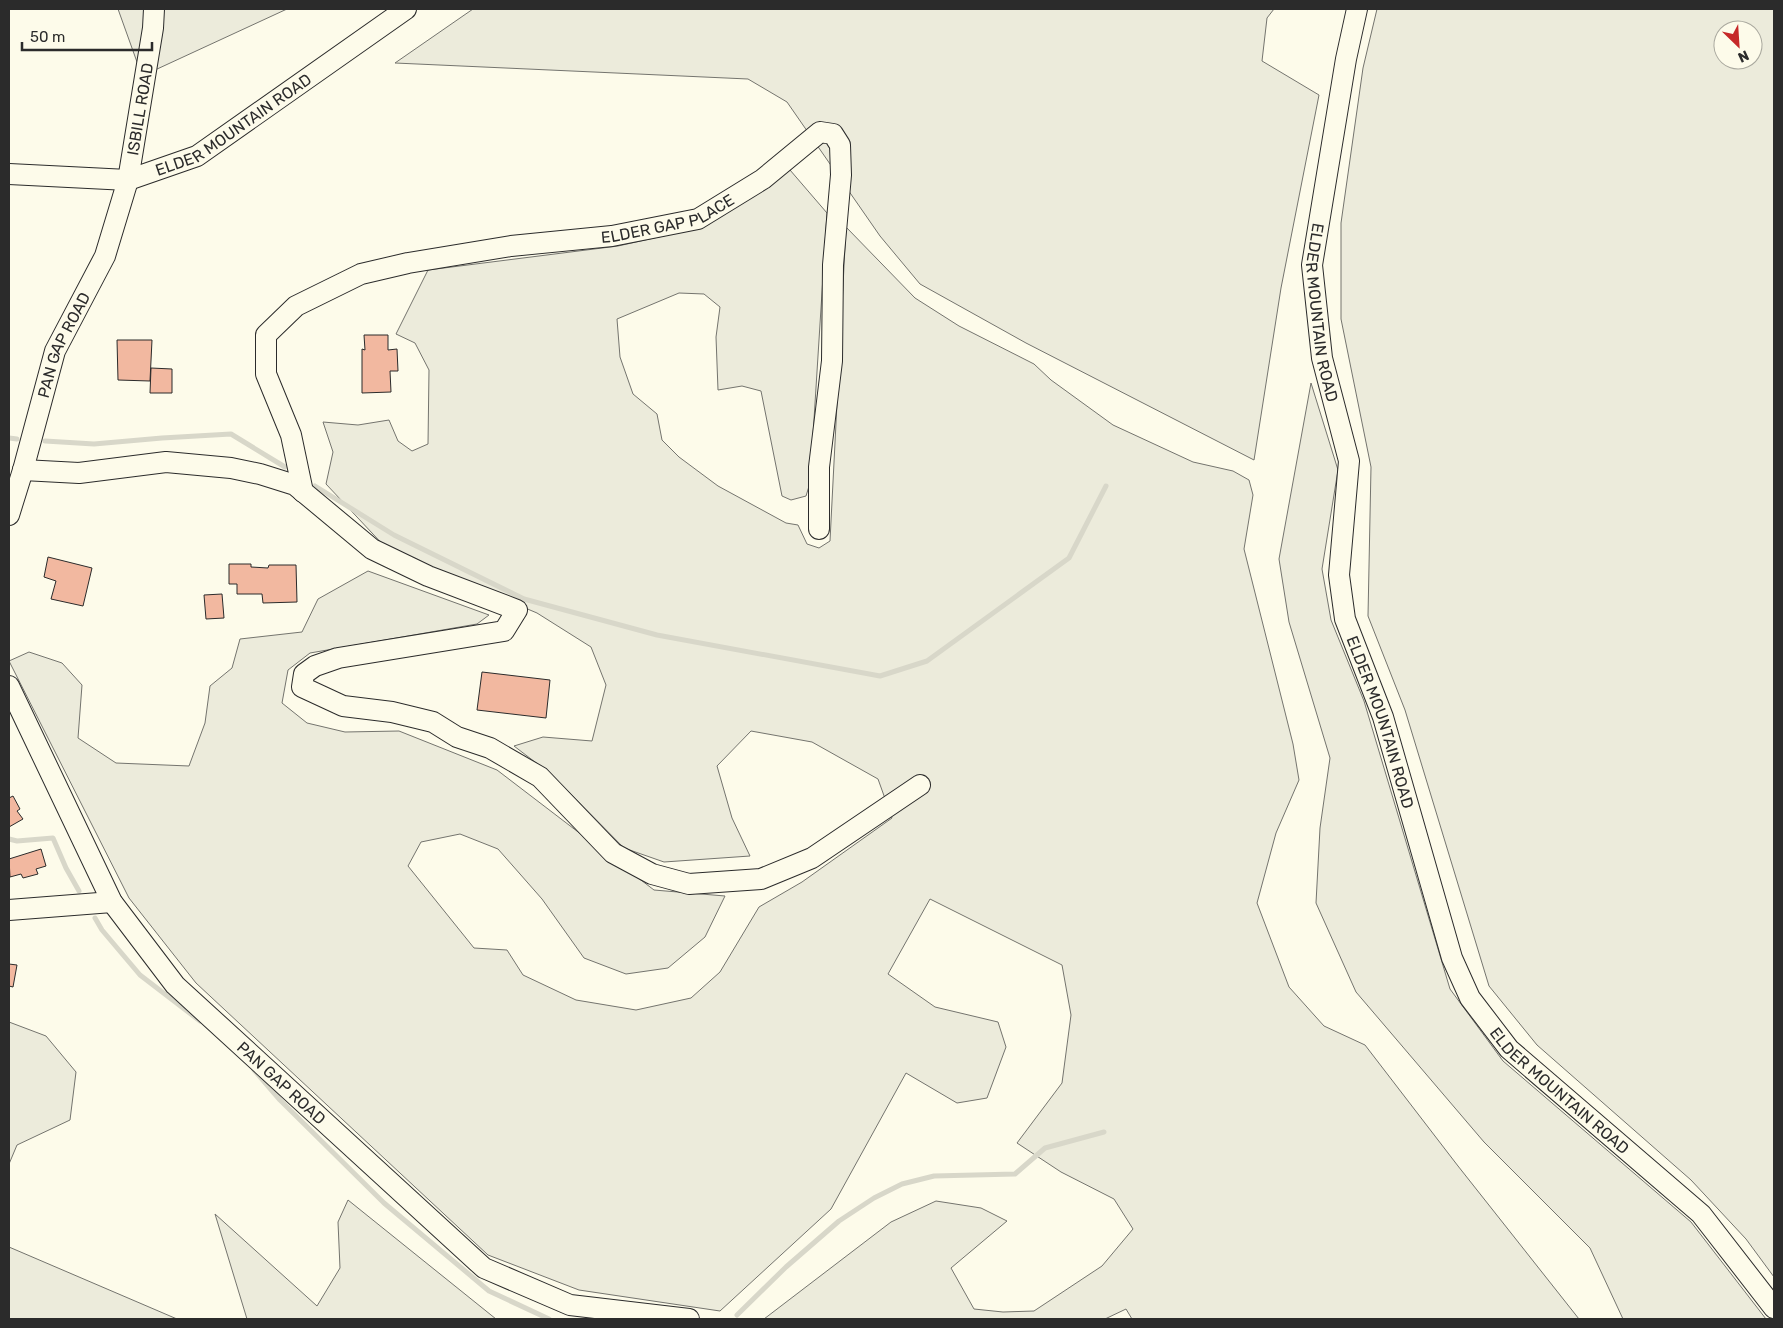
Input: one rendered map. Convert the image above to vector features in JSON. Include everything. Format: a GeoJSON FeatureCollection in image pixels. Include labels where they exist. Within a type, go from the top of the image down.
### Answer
{"type":"FeatureCollection","features":[{"type":"Feature","properties":{"kind":"street","name":"ISBILL ROAD"},"geometry":{"type":"LineString","coordinates":[[128,180],[153,28],[154,9]]}},
{"type":"Feature","properties":{"kind":"street","name":"ELDER MOUNTAIN ROAD"},"geometry":{"type":"LineString","coordinates":[[9,174],[128,180],[197,156],[406,9]]}},
{"type":"Feature","properties":{"kind":"street","name":"ELDER MOUNTAIN ROAD"},"geometry":{"type":"LineString","coordinates":[[1357,9],[1346,59],[1312,265],[1322,358],[1349,461],[1339,575],[1345,619],[1383,717],[1452,958],[1470,998],[1509,1049],[1701,1214],[1774,1308]]}},
{"type":"Feature","properties":{"kind":"street","name":"ELDER GAP PLACE"},"geometry":{"type":"LineString","coordinates":[[303,492],[290,435],[266,374],[266,335],[296,306],[361,274],[408,263],[510,246],[612,236],[698,219],[763,179],[820,132],[833,134],[840,145],[841,174],[833,264],[832,361],[819,467],[819,529]]}},
{"type":"Feature","properties":{"kind":"street","name":"PAN GAP ROAD"},"geometry":{"type":"LineString","coordinates":[[9,515],[55,352],[105,256],[128,180]]}},
{"type":"Feature","properties":{"kind":"street"},"geometry":{"type":"LineString","coordinates":[[23,470],[79,473],[166,462],[231,468],[260,474],[295,485],[372,549],[436,579],[517,610],[504,631],[338,658],[315,666],[304,674],[302,687],[342,706],[392,712],[433,722],[457,738],[490,748],[540,777],[613,853],[652,874],[689,884],[761,879],[812,858],[920,785]]}},
{"type":"Feature","properties":{"kind":"street","name":"PAN GAP ROAD"},"geometry":{"type":"LineString","coordinates":[[9,686],[112,902],[175,984],[484,1268],[570,1305],[689,1319]]}},
{"type":"Feature","properties":{"kind":"street"},"geometry":{"type":"LineString","coordinates":[[9,910],[112,902]]}},
{"type":"Feature","properties":{"kind":"shaded area"},"geometry":{"type":"Polygon","coordinates":[[[118,9],[287,9],[142,76],[118,9]]]}},
{"type":"Feature","properties":{"kind":"shaded area"},"geometry":{"type":"Polygon","coordinates":[[[473,9],[1274,9],[1267,18],[1262,61],[1319,95],[1281,288],[1254,460],[1026,343],[920,284],[880,236],[787,102],[748,79],[395,63],[473,9]]]}},
{"type":"Feature","properties":{"kind":"shaded area"},"geometry":{"type":"Polygon","coordinates":[[[1377,9],[1774,9],[1774,1277],[1746,1239],[1691,1180],[1537,1045],[1489,986],[1405,710],[1368,616],[1371,467],[1341,319],[1341,223],[1363,68],[1377,9]]]}},
{"type":"Feature","properties":{"kind":"shaded area"},"geometry":{"type":"Polygon","coordinates":[[[790,170],[827,213],[810,483],[806,496],[791,500],[782,496],[761,391],[742,386],[718,390],[716,337],[720,307],[704,294],[679,293],[617,319],[620,357],[633,394],[657,414],[662,440],[679,457],[718,486],[786,523],[798,525],[807,544],[819,548],[830,541],[846,227],[915,298],[959,326],[1034,364],[1051,380],[1113,425],[1193,462],[1233,471],[1249,480],[1253,495],[1244,549],[1293,744],[1299,780],[1276,833],[1257,903],[1289,987],[1324,1026],[1365,1045],[1579,1319],[1132,1319],[1126,1309],[1105,1319],[764,1319],[891,1222],[936,1201],[981,1208],[1007,1221],[951,1268],[974,1309],[1003,1312],[1034,1311],[1102,1266],[1133,1229],[1114,1199],[1061,1172],[1017,1143],[1062,1083],[1071,1015],[1062,965],[930,899],[888,974],[935,1007],[998,1022],[1006,1047],[987,1098],[957,1103],[906,1073],[831,1209],[720,1311],[579,1290],[488,1255],[196,983],[129,898],[9,661],[29,652],[62,663],[82,685],[78,738],[116,763],[189,766],[205,723],[210,686],[232,668],[240,639],[302,632],[318,599],[368,571],[489,615],[477,624],[310,653],[288,670],[282,703],[307,723],[345,732],[399,731],[497,770],[654,890],[725,896],[705,937],[668,968],[626,974],[584,958],[542,899],[498,849],[460,834],[421,842],[408,866],[474,948],[507,950],[523,975],[576,1000],[636,1010],[691,998],[720,972],[759,907],[802,882],[892,818],[878,779],[812,742],[751,731],[717,766],[732,818],[750,856],[664,862],[624,848],[552,775],[514,746],[543,737],[592,741],[606,685],[591,647],[537,613],[388,550],[326,484],[333,452],[323,422],[358,425],[389,420],[398,441],[412,451],[428,444],[429,370],[415,343],[396,334],[428,270],[618,246],[699,228],[790,170]]]}},
{"type":"Feature","properties":{"kind":"shaded area"},"geometry":{"type":"Polygon","coordinates":[[[1311,383],[1338,470],[1322,569],[1331,620],[1364,701],[1450,989],[1503,1061],[1691,1222],[1766,1319],[1623,1319],[1590,1248],[1484,1142],[1356,992],[1316,903],[1320,828],[1330,758],[1289,622],[1279,559],[1311,383]]]}},
{"type":"Feature","properties":{"kind":"shaded area"},"geometry":{"type":"Polygon","coordinates":[[[9,1022],[46,1036],[76,1072],[70,1120],[17,1145],[9,1164],[9,1022]]]}},
{"type":"Feature","properties":{"kind":"shaded area"},"geometry":{"type":"Polygon","coordinates":[[[348,1200],[496,1319],[247,1319],[215,1214],[317,1306],[340,1268],[338,1222],[348,1200]]]}},
{"type":"Feature","properties":{"kind":"shaded area"},"geometry":{"type":"Polygon","coordinates":[[[9,1247],[177,1319],[9,1319],[9,1247]]]}},
{"type":"Feature","properties":{"kind":"building"},"geometry":{"type":"Polygon","coordinates":[[[364,335],[388,335],[388,350],[397,349],[398,371],[390,371],[391,392],[362,393],[362,349],[365,350],[364,335]]]}},
{"type":"Feature","properties":{"kind":"building"},"geometry":{"type":"Polygon","coordinates":[[[117,340],[152,340],[150,381],[118,380],[117,340]]]}},
{"type":"Feature","properties":{"kind":"building"},"geometry":{"type":"Polygon","coordinates":[[[151,368],[172,369],[172,393],[150,393],[151,368]]]}},
{"type":"Feature","properties":{"kind":"building"},"geometry":{"type":"Polygon","coordinates":[[[48,557],[92,568],[83,606],[51,599],[56,581],[44,577],[48,557]]]}},
{"type":"Feature","properties":{"kind":"building"},"geometry":{"type":"Polygon","coordinates":[[[229,564],[251,564],[251,567],[268,568],[269,565],[296,565],[297,602],[263,603],[262,594],[237,594],[237,584],[229,584],[229,564]]]}},
{"type":"Feature","properties":{"kind":"building"},"geometry":{"type":"Polygon","coordinates":[[[222,594],[224,618],[206,619],[204,595],[222,594]]]}},
{"type":"Feature","properties":{"kind":"building"},"geometry":{"type":"Polygon","coordinates":[[[482,672],[550,680],[546,718],[477,710],[482,672]]]}},
{"type":"Feature","properties":{"kind":"building"},"geometry":{"type":"Polygon","coordinates":[[[13,796],[20,809],[17,811],[23,819],[9,827],[9,798],[13,796]]]}},
{"type":"Feature","properties":{"kind":"building"},"geometry":{"type":"Polygon","coordinates":[[[41,849],[46,866],[36,869],[38,874],[23,878],[21,874],[10,877],[9,859],[41,849]]]}},
{"type":"Feature","properties":{"kind":"building"},"geometry":{"type":"Polygon","coordinates":[[[9,964],[17,965],[13,987],[9,986],[9,964]]]}},
{"type":"Feature","properties":{"kind":"waterway"},"geometry":{"type":"LineString","coordinates":[[45,441],[94,444],[231,434],[285,467]]}},
{"type":"Feature","properties":{"kind":"waterway"},"geometry":{"type":"LineString","coordinates":[[9,438],[17,439]]}},
{"type":"Feature","properties":{"kind":"waterway"},"geometry":{"type":"LineString","coordinates":[[315,486],[394,535],[524,599],[657,635],[880,676],[927,661],[1069,558],[1106,486]]}},
{"type":"Feature","properties":{"kind":"waterway"},"geometry":{"type":"LineString","coordinates":[[9,839],[17,841],[53,838],[66,868],[79,891]]}},
{"type":"Feature","properties":{"kind":"waterway"},"geometry":{"type":"LineString","coordinates":[[95,918],[102,930],[140,975],[200,1021]]}},
{"type":"Feature","properties":{"kind":"waterway"},"geometry":{"type":"LineString","coordinates":[[254,1070],[280,1100],[384,1203],[489,1291],[549,1319]]}},
{"type":"Feature","properties":{"kind":"waterway"},"geometry":{"type":"LineString","coordinates":[[737,1315],[786,1267],[839,1221],[874,1198],[902,1184],[934,1176],[1015,1174],[1045,1148],[1104,1132]]}}]}
